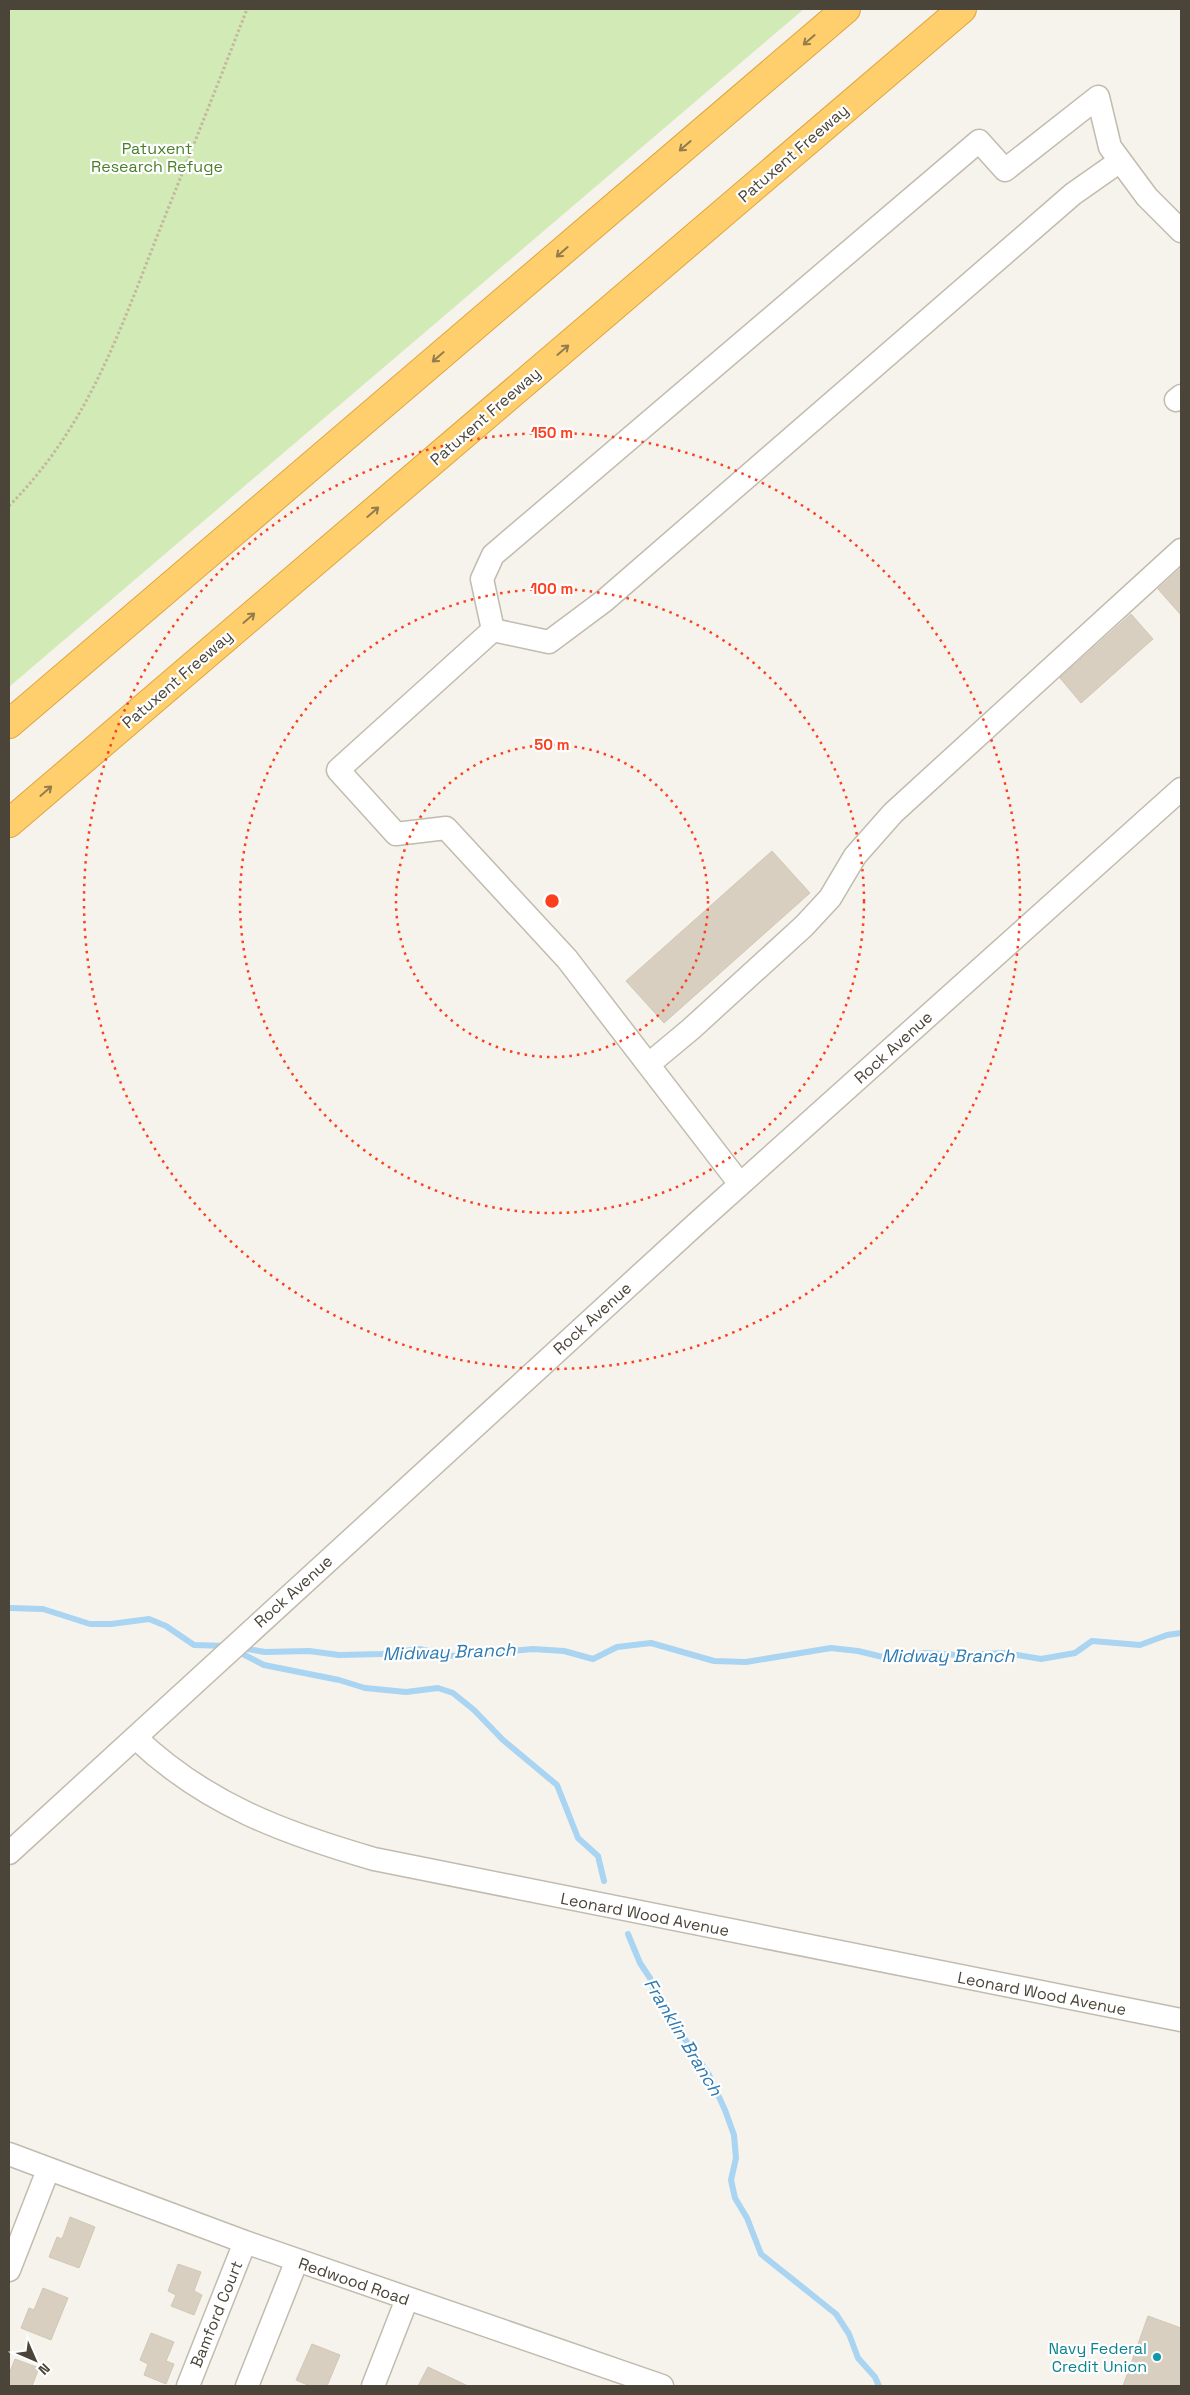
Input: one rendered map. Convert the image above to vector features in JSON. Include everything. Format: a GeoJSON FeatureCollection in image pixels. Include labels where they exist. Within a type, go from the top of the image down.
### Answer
{"type":"FeatureCollection","features":[{"type":"Feature","properties":{"kind":"highway"},"geometry":{"type":"LineString","coordinates":[[9,724],[846,9]]}},
{"type":"Feature","properties":{"kind":"highway","name":"Patuxent Freeway"},"geometry":{"type":"LineString","coordinates":[[9,823],[962,9]]}},
{"type":"Feature","properties":{"kind":"street"},"geometry":{"type":"LineString","coordinates":[[493,630],[482,579],[497,552],[979,141],[1005,170],[1098,97],[1110,147],[1147,197],[1181,231]]}},
{"type":"Feature","properties":{"kind":"street"},"geometry":{"type":"LineString","coordinates":[[493,630],[549,642],[604,601],[1073,194],[1120,161]]}},
{"type":"Feature","properties":{"kind":"street"},"geometry":{"type":"LineString","coordinates":[[649,1064],[691,1029],[804,926],[830,898],[855,856],[893,813],[1181,550]]}},
{"type":"Feature","properties":{"kind":"street"},"geometry":{"type":"LineString","coordinates":[[493,630],[338,770],[396,834],[446,828],[566,958],[740,1184]]}},
{"type":"Feature","properties":{"kind":"street","name":"Rock Avenue"},"geometry":{"type":"LineString","coordinates":[[9,1853],[740,1184],[1181,789]]}},
{"type":"Feature","properties":{"kind":"street","name":"Leonard Wood Avenue"},"geometry":{"type":"LineString","coordinates":[[136,1738],[163,1764],[222,1802],[293,1834],[374,1859],[1181,2020]]}},
{"type":"Feature","properties":{"kind":"street","name":"Redwood Road"},"geometry":{"type":"LineString","coordinates":[[9,2154],[245,2242],[662,2386]]}},
{"type":"Feature","properties":{"kind":"street"},"geometry":{"type":"LineString","coordinates":[[9,2270],[48,2170]]}},
{"type":"Feature","properties":{"kind":"street","name":"Bamford Court"},"geometry":{"type":"LineString","coordinates":[[188,2386],[245,2242]]}},
{"type":"Feature","properties":{"kind":"street"},"geometry":{"type":"LineString","coordinates":[[247,2386],[297,2260]]}},
{"type":"Feature","properties":{"kind":"street"},"geometry":{"type":"LineString","coordinates":[[372,2386],[407,2299]]}},
{"type":"Feature","properties":{"kind":"path"},"geometry":{"type":"LineString","coordinates":[[9,506],[45,466],[79,417],[112,352],[247,9]]}},
{"type":"Feature","properties":{"kind":"green space","name":"Patuxent Research Refuge"},"geometry":{"type":"Polygon","coordinates":[[[9,9],[804,9],[9,687],[9,9]]]}},
{"type":"Feature","properties":{"kind":"building"},"geometry":{"type":"Polygon","coordinates":[[[1181,568],[1181,615],[1158,589],[1181,568]]]}},
{"type":"Feature","properties":{"kind":"building"},"geometry":{"type":"Polygon","coordinates":[[[1131,614],[1153,639],[1081,703],[1060,678],[1131,614]]]}},
{"type":"Feature","properties":{"kind":"building"},"geometry":{"type":"Polygon","coordinates":[[[772,851],[810,893],[664,1023],[626,981],[772,851]]]}},
{"type":"Feature","properties":{"kind":"building"},"geometry":{"type":"Polygon","coordinates":[[[70,2217],[95,2227],[79,2268],[49,2257],[57,2237],[62,2239],[70,2217]]]}},
{"type":"Feature","properties":{"kind":"building"},"geometry":{"type":"Polygon","coordinates":[[[178,2264],[201,2272],[194,2291],[202,2295],[194,2315],[171,2306],[176,2295],[168,2291],[178,2264]]]}},
{"type":"Feature","properties":{"kind":"building"},"geometry":{"type":"Polygon","coordinates":[[[43,2288],[68,2298],[51,2340],[21,2328],[29,2308],[34,2310],[43,2288]]]}},
{"type":"Feature","properties":{"kind":"building","name":"Navy Federal Credit Union"},"geometry":{"type":"Polygon","coordinates":[[[1148,2316],[1181,2328],[1181,2386],[1123,2386],[1148,2316]]]}},
{"type":"Feature","properties":{"kind":"building"},"geometry":{"type":"Polygon","coordinates":[[[151,2333],[174,2342],[166,2361],[174,2364],[166,2384],[144,2375],[148,2364],[140,2360],[151,2333]]]}},
{"type":"Feature","properties":{"kind":"building"},"geometry":{"type":"Polygon","coordinates":[[[312,2344],[340,2355],[327,2386],[310,2386],[296,2380],[312,2344]]]}},
{"type":"Feature","properties":{"kind":"building"},"geometry":{"type":"Polygon","coordinates":[[[15,2359],[39,2368],[32,2386],[9,2386],[9,2374],[15,2359]]]}},
{"type":"Feature","properties":{"kind":"building"},"geometry":{"type":"Polygon","coordinates":[[[428,2367],[468,2386],[418,2386],[428,2367]]]}},
{"type":"Feature","properties":{"kind":"waterway","name":"Midway Branch"},"geometry":{"type":"LineString","coordinates":[[9,1608],[43,1609],[90,1624],[111,1624],[149,1619],[166,1626],[194,1645],[227,1646]]}},
{"type":"Feature","properties":{"kind":"waterway","name":"Midway Branch"},"geometry":{"type":"LineString","coordinates":[[242,1648],[265,1652],[309,1651],[339,1655],[382,1654],[419,1649],[454,1656],[533,1649],[564,1651],[593,1659],[617,1647],[651,1643],[714,1661],[746,1662],[831,1648],[858,1651],[891,1659],[925,1653],[959,1655],[1005,1653],[1041,1659],[1075,1653],[1092,1641],[1140,1645],[1167,1635],[1181,1633]]}},
{"type":"Feature","properties":{"kind":"waterway","name":"Franklin Branch"},"geometry":{"type":"LineString","coordinates":[[235,1650],[264,1665],[339,1680],[365,1688],[406,1692],[438,1688],[453,1693],[474,1710],[503,1740],[557,1785],[578,1838],[598,1856],[604,1881]]}},
{"type":"Feature","properties":{"kind":"waterway","name":"Franklin Branch"},"geometry":{"type":"LineString","coordinates":[[628,1934],[640,1963],[650,1978],[655,1995],[709,2075],[725,2110],[734,2135],[736,2158],[731,2180],[735,2198],[747,2218],[761,2254],[836,2314],[849,2334],[858,2358],[875,2377],[879,2386]]}},
{"type":"Feature","properties":{"kind":"place","name":"Navy Federal Credit Union"},"geometry":{"type":"Point","coordinates":[1157,2357]}}]}
